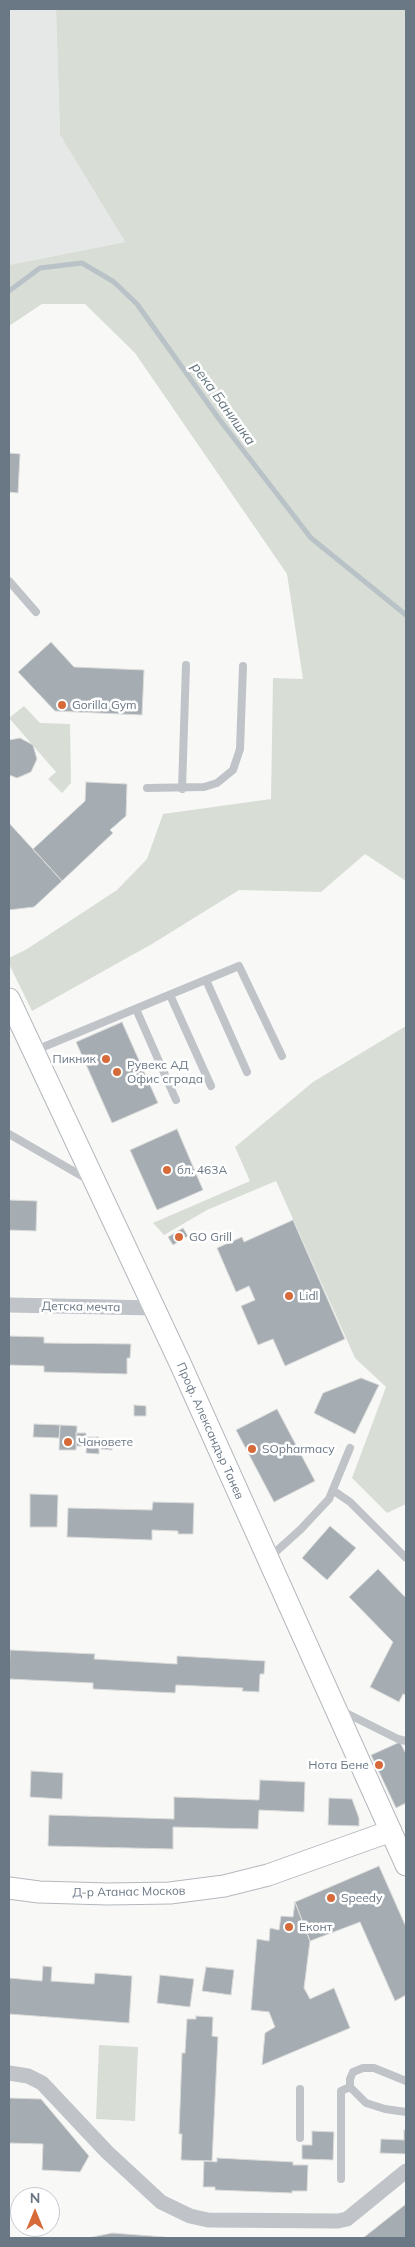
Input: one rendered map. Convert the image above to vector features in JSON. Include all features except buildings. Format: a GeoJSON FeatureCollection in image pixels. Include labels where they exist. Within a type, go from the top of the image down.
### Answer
{"type":"FeatureCollection","features":[{"type":"Feature","properties":{"kind":"street","name":"Проф. Александър Танев"},"geometry":{"type":"LineString","coordinates":[[9,999],[98,1185],[406,1865]]}},
{"type":"Feature","properties":{"kind":"street","name":"Детска мечта"},"geometry":{"type":"LineString","coordinates":[[9,1305],[154,1308]]}},
{"type":"Feature","properties":{"kind":"street","name":"Д-р Атанас Москов"},"geometry":{"type":"LineString","coordinates":[[9,1888],[39,1892],[108,1894],[170,1893],[224,1886],[268,1875],[391,1831]]}},
{"type":"Feature","properties":{"kind":"street"},"geometry":{"type":"LineString","coordinates":[[9,2073],[28,2076],[42,2083],[107,2152],[162,2202],[190,2216],[208,2220],[338,2221],[347,2219],[406,2171]]}},
{"type":"Feature","properties":{"kind":"lane"},"geometry":{"type":"LineString","coordinates":[[9,581],[36,612]]}},
{"type":"Feature","properties":{"kind":"lane"},"geometry":{"type":"LineString","coordinates":[[182,789],[186,666]]}},
{"type":"Feature","properties":{"kind":"lane"},"geometry":{"type":"LineString","coordinates":[[147,788],[182,789],[204,787],[217,783],[232,770],[240,749],[243,666]]}},
{"type":"Feature","properties":{"kind":"lane"},"geometry":{"type":"LineString","coordinates":[[34,1051],[239,966],[282,1056]]}},
{"type":"Feature","properties":{"kind":"lane"},"geometry":{"type":"LineString","coordinates":[[206,980],[247,1072]]}},
{"type":"Feature","properties":{"kind":"lane"},"geometry":{"type":"LineString","coordinates":[[170,995],[211,1086]]}},
{"type":"Feature","properties":{"kind":"lane"},"geometry":{"type":"LineString","coordinates":[[136,1009],[176,1100]]}},
{"type":"Feature","properties":{"kind":"lane"},"geometry":{"type":"LineString","coordinates":[[9,1134],[98,1185]]}},
{"type":"Feature","properties":{"kind":"lane"},"geometry":{"type":"LineString","coordinates":[[268,1558],[301,1529],[329,1499],[334,1491],[350,1448]]}},
{"type":"Feature","properties":{"kind":"lane"},"geometry":{"type":"LineString","coordinates":[[334,1491],[350,1502],[406,1558]]}},
{"type":"Feature","properties":{"kind":"lane"},"geometry":{"type":"LineString","coordinates":[[334,1706],[398,1739],[406,1741]]}},
{"type":"Feature","properties":{"kind":"lane"},"geometry":{"type":"LineString","coordinates":[[406,2081],[374,2068],[363,2068],[353,2072],[350,2080],[350,2087],[366,2103],[385,2109],[406,2112]]}},
{"type":"Feature","properties":{"kind":"lane"},"geometry":{"type":"LineString","coordinates":[[341,2179],[341,2091],[350,2087]]}},
{"type":"Feature","properties":{"kind":"lane"},"geometry":{"type":"LineString","coordinates":[[300,2089],[300,2138]]}},
{"type":"Feature","properties":{"kind":"shaded area"},"geometry":{"type":"Polygon","coordinates":[[[9,9],[56,9],[60,135],[125,242],[9,265],[9,9]]]}},
{"type":"Feature","properties":{"kind":"shaded area"},"geometry":{"type":"Polygon","coordinates":[[[56,9],[406,9],[406,881],[365,854],[321,892],[239,890],[152,944],[32,1011],[9,964],[9,958],[27,949],[117,890],[147,859],[163,814],[271,799],[273,678],[303,679],[287,574],[135,353],[85,304],[42,304],[9,326],[9,265],[125,242],[60,135],[56,9]]]}},
{"type":"Feature","properties":{"kind":"shaded area"},"geometry":{"type":"Polygon","coordinates":[[[24,706],[40,723],[70,724],[71,783],[62,793],[48,779],[56,772],[9,718],[24,706]]]}},
{"type":"Feature","properties":{"kind":"shaded area"},"geometry":{"type":"Polygon","coordinates":[[[406,1026],[406,1504],[387,1513],[352,1478],[386,1387],[355,1358],[276,1181],[207,1210],[164,1235],[153,1223],[250,1181],[235,1147],[313,1082],[406,1026]]]}},
{"type":"Feature","properties":{"kind":"shaded area"},"geometry":{"type":"Polygon","coordinates":[[[99,2045],[138,2047],[135,2121],[96,2119],[99,2045]]]}},
{"type":"Feature","properties":{"kind":"waterway","name":"река Банишка"},"geometry":{"type":"LineString","coordinates":[[9,291],[40,268],[82,263],[114,282],[137,304],[219,419],[311,538],[406,615]]}},
{"type":"Feature","properties":{"kind":"place","name":"Gorilla Gym"},"geometry":{"type":"Point","coordinates":[62,705]}},
{"type":"Feature","properties":{"kind":"place","name":"Пикник"},"geometry":{"type":"Point","coordinates":[106,1059]}},
{"type":"Feature","properties":{"kind":"place","name":"Рувекс АД Офис сграда"},"geometry":{"type":"Point","coordinates":[117,1072]}},
{"type":"Feature","properties":{"kind":"place","name":"бл. 463А"},"geometry":{"type":"Point","coordinates":[167,1170]}},
{"type":"Feature","properties":{"kind":"place","name":"GO Grill"},"geometry":{"type":"Point","coordinates":[179,1237]}},
{"type":"Feature","properties":{"kind":"place","name":"Lidl"},"geometry":{"type":"Point","coordinates":[289,1296]}},
{"type":"Feature","properties":{"kind":"place","name":"Чановете"},"geometry":{"type":"Point","coordinates":[68,1442]}},
{"type":"Feature","properties":{"kind":"place","name":"SOpharmacy"},"geometry":{"type":"Point","coordinates":[252,1449]}},
{"type":"Feature","properties":{"kind":"place","name":"Нота Бене"},"geometry":{"type":"Point","coordinates":[379,1765]}},
{"type":"Feature","properties":{"kind":"place","name":"Speedy"},"geometry":{"type":"Point","coordinates":[331,1898]}},
{"type":"Feature","properties":{"kind":"place","name":"Еконт"},"geometry":{"type":"Point","coordinates":[289,1927]}}]}
